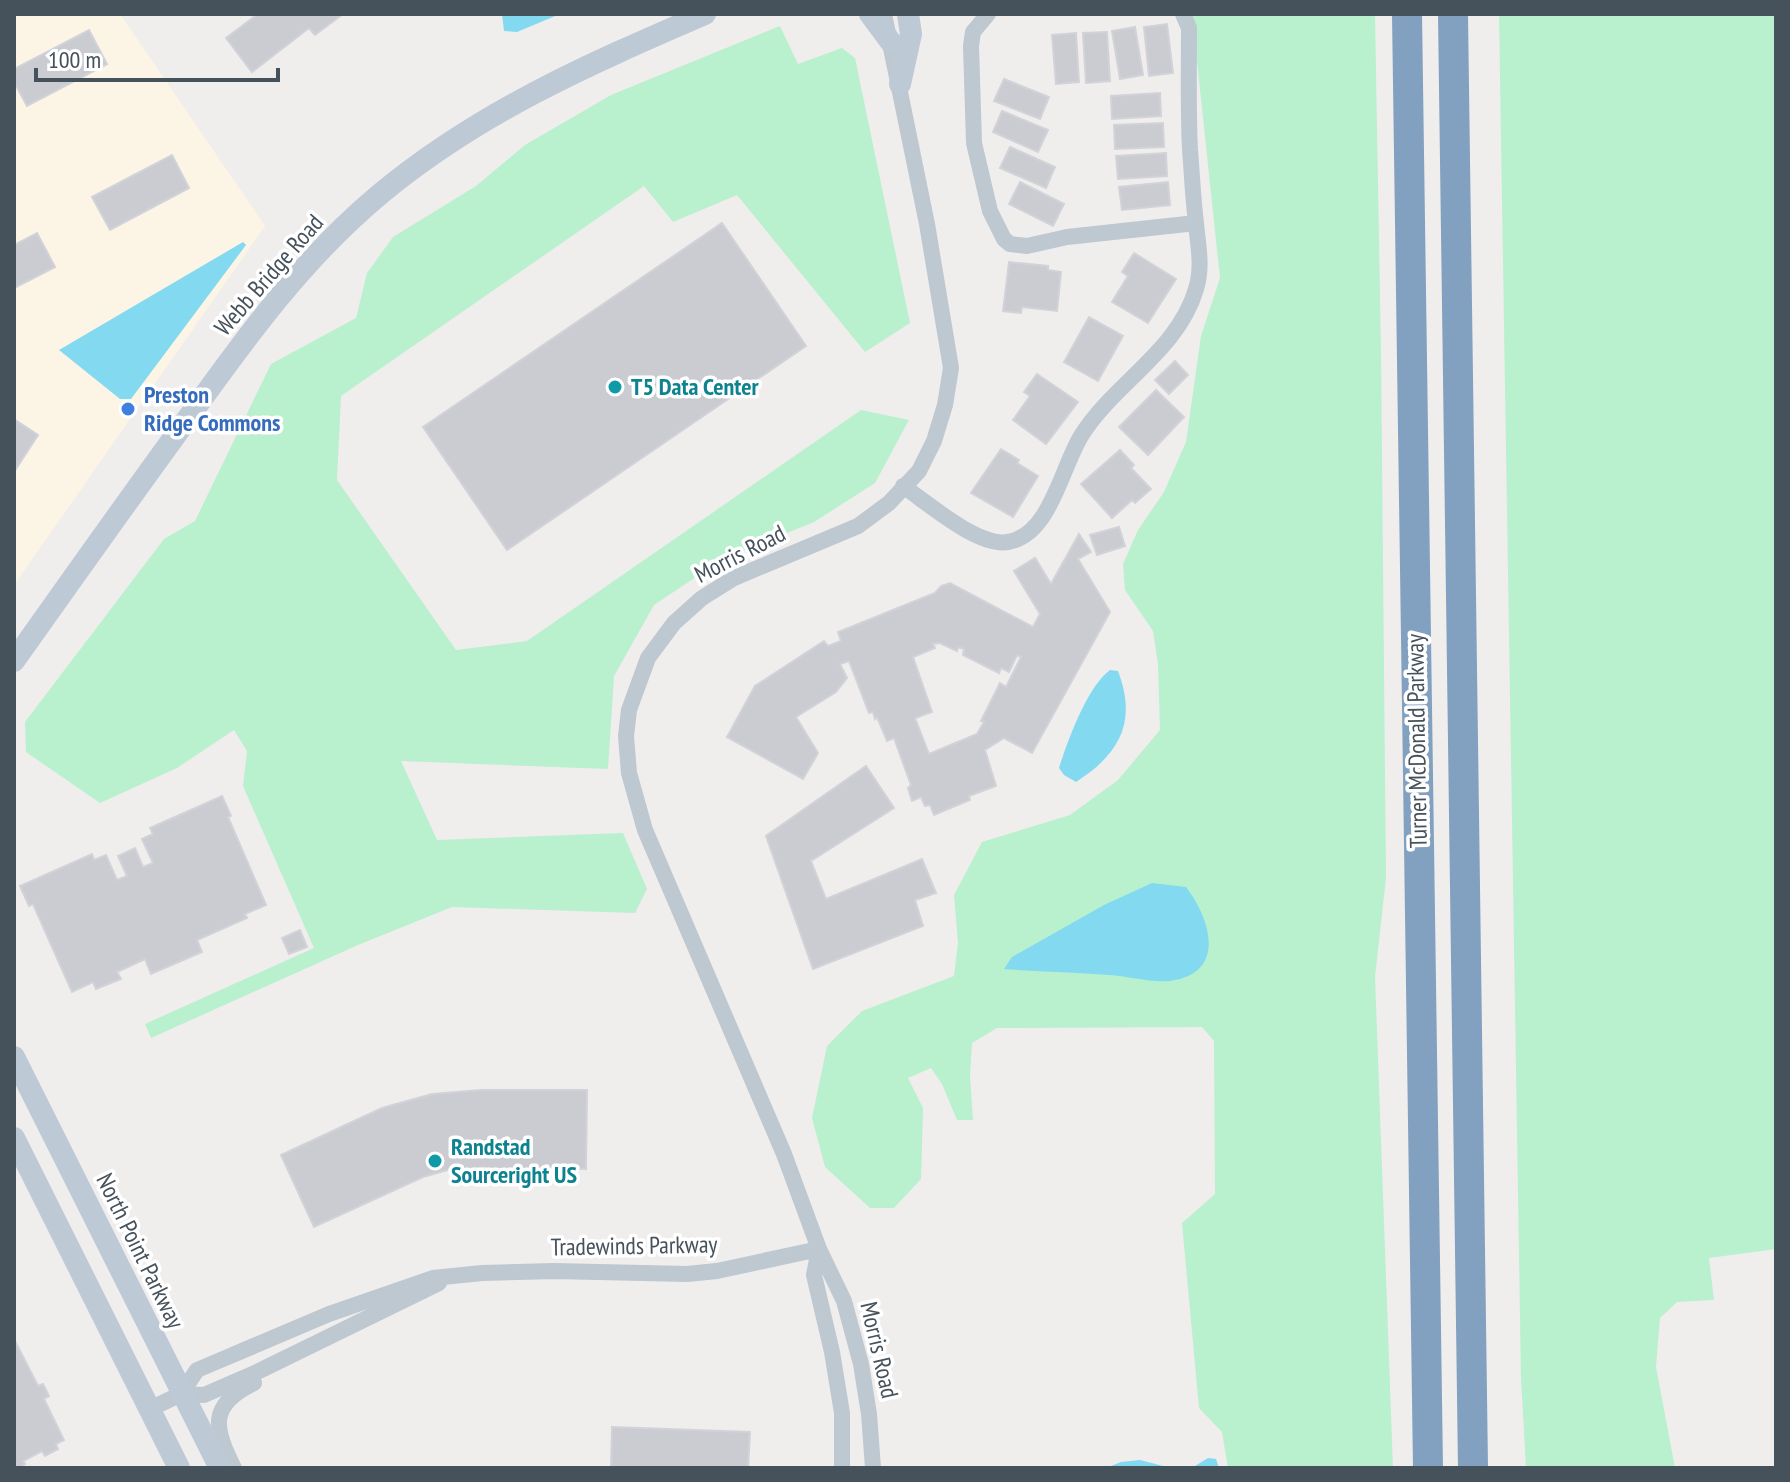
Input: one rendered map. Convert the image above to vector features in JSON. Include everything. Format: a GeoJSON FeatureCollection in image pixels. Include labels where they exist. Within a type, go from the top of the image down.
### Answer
{"type":"FeatureCollection","features":[{"type":"Feature","properties":{"kind":"highway","name":"Turner McDonald Parkway"},"geometry":{"type":"LineString","coordinates":[[1407,14],[1428,1468]]}},
{"type":"Feature","properties":{"kind":"highway","name":"Turner McDonald Parkway"},"geometry":{"type":"LineString","coordinates":[[1453,14],[1473,1468]]}},
{"type":"Feature","properties":{"kind":"street","name":"Webb Bridge Road"},"geometry":{"type":"LineString","coordinates":[[14,661],[256,323],[323,248],[378,196],[448,143],[518,99],[705,14]]}},
{"type":"Feature","properties":{"kind":"street"},"geometry":{"type":"LineString","coordinates":[[870,14],[890,41]]}},
{"type":"Feature","properties":{"kind":"street","name":"Morris Road"},"geometry":{"type":"LineString","coordinates":[[873,1468],[861,1364],[835,1281],[640,817],[629,773],[628,723],[629,710],[648,658],[674,623],[702,598],[734,578],[858,526],[889,503],[919,471],[934,441],[945,405],[951,368],[927,224],[884,14]]}},
{"type":"Feature","properties":{"kind":"street"},"geometry":{"type":"LineString","coordinates":[[900,84],[911,34],[908,14]]}},
{"type":"Feature","properties":{"kind":"street"},"geometry":{"type":"LineString","coordinates":[[988,14],[973,32],[971,46],[973,131],[990,211],[1004,239],[1010,244],[1027,246],[1067,237],[1196,223]]}},
{"type":"Feature","properties":{"kind":"street"},"geometry":{"type":"LineString","coordinates":[[903,486],[988,542],[1007,542],[1026,537],[1039,524],[1082,435],[1182,321],[1196,289],[1201,257],[1190,146],[1189,28],[1183,14]]}},
{"type":"Feature","properties":{"kind":"street","name":"North Point Parkway"},"geometry":{"type":"LineString","coordinates":[[14,1057],[220,1468]]}},
{"type":"Feature","properties":{"kind":"street"},"geometry":{"type":"LineString","coordinates":[[14,1138],[179,1468]]}},
{"type":"Feature","properties":{"kind":"street","name":"Morris Road"},"geometry":{"type":"LineString","coordinates":[[819,1249],[814,1275],[842,1413],[842,1468]]}},
{"type":"Feature","properties":{"kind":"street","name":"Tradewinds Parkway"},"geometry":{"type":"LineString","coordinates":[[181,1394],[197,1370],[395,1289],[433,1278],[529,1271],[687,1274],[717,1271],[819,1249]]}},
{"type":"Feature","properties":{"kind":"street","name":"Tradewinds Parkway"},"geometry":{"type":"LineString","coordinates":[[150,1409],[181,1394],[207,1394],[257,1372],[379,1311],[425,1292],[447,1277]]}},
{"type":"Feature","properties":{"kind":"street","name":"Tradewinds Parkway"},"geometry":{"type":"LineString","coordinates":[[234,1468],[218,1433],[218,1415],[226,1400],[303,1358],[379,1311]]}},
{"type":"Feature","properties":{"kind":"shaded area"},"geometry":{"type":"Polygon","coordinates":[[[14,14],[120,14],[265,226],[14,585],[14,14]]]}},
{"type":"Feature","properties":{"kind":"green space"},"geometry":{"type":"Polygon","coordinates":[[[1192,14],[1375,14],[1386,878],[1375,977],[1393,1468],[1228,1468],[1222,1432],[1199,1408],[1182,1223],[1215,1194],[1214,1041],[1202,1027],[997,1028],[972,1043],[970,1076],[973,1120],[957,1120],[942,1084],[931,1068],[908,1078],[923,1108],[921,1179],[894,1208],[870,1208],[825,1167],[812,1118],[827,1046],[862,1011],[954,976],[958,943],[954,895],[982,842],[1070,815],[1118,780],[1160,730],[1158,664],[1153,631],[1125,590],[1123,564],[1138,530],[1164,492],[1186,442],[1201,336],[1220,278],[1192,14]]]}},
{"type":"Feature","properties":{"kind":"green space"},"geometry":{"type":"Polygon","coordinates":[[[1499,14],[1776,14],[1776,1249],[1709,1258],[1714,1300],[1677,1302],[1660,1318],[1656,1367],[1675,1468],[1526,1468],[1521,1379],[1499,14]]]}},
{"type":"Feature","properties":{"kind":"green space"},"geometry":{"type":"Polygon","coordinates":[[[780,26],[798,64],[842,48],[855,58],[910,323],[865,352],[737,195],[673,222],[644,186],[341,396],[337,480],[456,650],[527,641],[861,410],[909,420],[875,483],[814,522],[723,559],[654,605],[614,676],[608,769],[401,761],[437,840],[623,833],[647,889],[635,913],[452,907],[358,945],[151,1038],[145,1024],[314,948],[243,786],[247,751],[234,730],[177,768],[100,803],[26,752],[25,722],[164,539],[195,521],[271,364],[356,318],[367,273],[393,237],[476,186],[525,145],[611,95],[780,26]]]}},
{"type":"Feature","properties":{"kind":"water"},"geometry":{"type":"Polygon","coordinates":[[[502,14],[560,14],[517,32],[504,31],[502,14]]]}},
{"type":"Feature","properties":{"kind":"water"},"geometry":{"type":"Polygon","coordinates":[[[243,242],[246,245],[131,399],[120,399],[59,350],[243,242]]]}},
{"type":"Feature","properties":{"kind":"water"},"geometry":{"type":"Polygon","coordinates":[[[1110,670],[1118,671],[1126,705],[1121,734],[1104,759],[1076,782],[1059,768],[1086,701],[1110,670]]]}},
{"type":"Feature","properties":{"kind":"water"},"geometry":{"type":"Polygon","coordinates":[[[1152,883],[1186,887],[1202,914],[1209,943],[1207,956],[1200,967],[1188,976],[1163,981],[1004,969],[1012,957],[1104,905],[1152,883]]]}},
{"type":"Feature","properties":{"kind":"water"},"geometry":{"type":"Polygon","coordinates":[[[1208,1458],[1216,1459],[1219,1468],[1171,1468],[1195,1466],[1208,1458]]]}},
{"type":"Feature","properties":{"kind":"water"},"geometry":{"type":"Polygon","coordinates":[[[1140,1460],[1171,1468],[1106,1468],[1121,1462],[1140,1460]]]}},
{"type":"Feature","properties":{"kind":"building"},"geometry":{"type":"Polygon","coordinates":[[[258,14],[343,14],[315,35],[309,28],[252,72],[226,38],[258,14]]]}},
{"type":"Feature","properties":{"kind":"building"},"geometry":{"type":"Polygon","coordinates":[[[1167,24],[1173,73],[1149,76],[1144,27],[1167,24]]]}},
{"type":"Feature","properties":{"kind":"building"},"geometry":{"type":"Polygon","coordinates":[[[1135,27],[1143,75],[1120,79],[1112,31],[1135,27]]]}},
{"type":"Feature","properties":{"kind":"building"},"geometry":{"type":"Polygon","coordinates":[[[89,30],[107,64],[27,106],[14,82],[14,69],[89,30]]]}},
{"type":"Feature","properties":{"kind":"building"},"geometry":{"type":"Polygon","coordinates":[[[1107,32],[1110,81],[1086,83],[1083,33],[1107,32]]]}},
{"type":"Feature","properties":{"kind":"building"},"geometry":{"type":"Polygon","coordinates":[[[1076,33],[1079,82],[1056,84],[1052,35],[1076,33]]]}},
{"type":"Feature","properties":{"kind":"building"},"geometry":{"type":"Polygon","coordinates":[[[1004,79],[1049,97],[1040,119],[994,101],[1004,79]]]}},
{"type":"Feature","properties":{"kind":"building"},"geometry":{"type":"Polygon","coordinates":[[[1160,93],[1161,116],[1112,119],[1111,96],[1160,93]]]}},
{"type":"Feature","properties":{"kind":"building"},"geometry":{"type":"Polygon","coordinates":[[[1002,111],[1048,130],[1038,152],[993,132],[1002,111]]]}},
{"type":"Feature","properties":{"kind":"building"},"geometry":{"type":"Polygon","coordinates":[[[1163,123],[1164,147],[1115,149],[1114,125],[1163,123]]]}},
{"type":"Feature","properties":{"kind":"building"},"geometry":{"type":"Polygon","coordinates":[[[1010,147],[1055,167],[1046,188],[1000,168],[1010,147]]]}},
{"type":"Feature","properties":{"kind":"building"},"geometry":{"type":"Polygon","coordinates":[[[1166,153],[1167,176],[1118,179],[1116,156],[1166,153]]]}},
{"type":"Feature","properties":{"kind":"building"},"geometry":{"type":"Polygon","coordinates":[[[172,155],[189,188],[110,230],[92,197],[172,155]]]}},
{"type":"Feature","properties":{"kind":"building"},"geometry":{"type":"Polygon","coordinates":[[[1020,182],[1064,204],[1053,226],[1009,204],[1020,182]]]}},
{"type":"Feature","properties":{"kind":"building"},"geometry":{"type":"Polygon","coordinates":[[[1168,182],[1170,205],[1122,210],[1119,187],[1168,182]]]}},
{"type":"Feature","properties":{"kind":"building","name":"T5 Data Center"},"geometry":{"type":"Polygon","coordinates":[[[722,223],[806,346],[507,550],[423,427],[722,223]]]}},
{"type":"Feature","properties":{"kind":"building"},"geometry":{"type":"Polygon","coordinates":[[[37,233],[55,267],[14,288],[14,245],[37,233]]]}},
{"type":"Feature","properties":{"kind":"building"},"geometry":{"type":"Polygon","coordinates":[[[1134,253],[1176,279],[1148,323],[1112,302],[1128,276],[1122,272],[1134,253]]]}},
{"type":"Feature","properties":{"kind":"building"},"geometry":{"type":"Polygon","coordinates":[[[1009,262],[1048,266],[1048,270],[1061,272],[1057,311],[1022,307],[1021,313],[1003,311],[1009,262]]]}},
{"type":"Feature","properties":{"kind":"building"},"geometry":{"type":"Polygon","coordinates":[[[1089,317],[1123,336],[1098,381],[1064,362],[1089,317]]]}},
{"type":"Feature","properties":{"kind":"building"},"geometry":{"type":"Polygon","coordinates":[[[1175,361],[1188,375],[1169,394],[1155,380],[1175,361]]]}},
{"type":"Feature","properties":{"kind":"building"},"geometry":{"type":"Polygon","coordinates":[[[1037,374],[1078,402],[1046,444],[1013,420],[1030,396],[1024,392],[1037,374]]]}},
{"type":"Feature","properties":{"kind":"building"},"geometry":{"type":"Polygon","coordinates":[[[1156,390],[1184,417],[1148,455],[1119,427],[1156,390]]]}},
{"type":"Feature","properties":{"kind":"building"},"geometry":{"type":"Polygon","coordinates":[[[14,419],[38,435],[14,472],[14,419]]]}},
{"type":"Feature","properties":{"kind":"building"},"geometry":{"type":"Polygon","coordinates":[[[1001,449],[1038,476],[1013,517],[971,493],[1001,449]]]}},
{"type":"Feature","properties":{"kind":"building"},"geometry":{"type":"Polygon","coordinates":[[[1120,450],[1134,465],[1131,468],[1151,489],[1135,503],[1132,500],[1112,518],[1081,484],[1120,450]]]}},
{"type":"Feature","properties":{"kind":"building"},"geometry":{"type":"Polygon","coordinates":[[[1119,527],[1125,546],[1097,555],[1090,535],[1119,527]]]}},
{"type":"Feature","properties":{"kind":"building"},"geometry":{"type":"Polygon","coordinates":[[[1079,534],[1091,552],[1078,559],[1110,612],[1032,753],[1004,738],[985,750],[996,786],[969,796],[970,800],[934,815],[930,805],[925,806],[921,797],[912,801],[908,788],[911,785],[894,738],[887,741],[877,717],[875,719],[873,712],[869,713],[849,661],[840,664],[847,678],[836,692],[796,717],[818,753],[803,779],[727,737],[755,686],[824,641],[828,646],[841,641],[838,632],[935,593],[941,586],[950,583],[1033,627],[1040,614],[1014,571],[1035,558],[1051,584],[1079,534]],[[940,643],[913,657],[932,712],[915,718],[929,754],[977,734],[1000,683],[1006,687],[1021,657],[1017,655],[1009,672],[1001,668],[999,673],[963,655],[964,649],[958,647],[957,651],[940,643]]]}},
{"type":"Feature","properties":{"kind":"building"},"geometry":{"type":"Polygon","coordinates":[[[866,766],[894,808],[811,861],[826,899],[922,859],[936,893],[915,900],[923,926],[813,969],[766,836],[866,766]]]}},
{"type":"Feature","properties":{"kind":"building"},"geometry":{"type":"Polygon","coordinates":[[[222,796],[266,905],[245,914],[247,918],[197,940],[202,952],[151,974],[145,959],[117,972],[121,979],[96,989],[93,982],[72,992],[33,904],[29,906],[20,886],[92,854],[94,860],[106,855],[117,880],[127,876],[118,856],[135,848],[143,867],[153,863],[142,839],[153,834],[150,828],[222,796]]]}},
{"type":"Feature","properties":{"kind":"building"},"geometry":{"type":"Polygon","coordinates":[[[300,930],[307,947],[289,954],[282,938],[300,930]]]}},
{"type":"Feature","properties":{"kind":"building","name":"Randstad Sourceright US"},"geometry":{"type":"Polygon","coordinates":[[[481,1090],[587,1090],[586,1169],[451,1169],[423,1177],[314,1227],[281,1155],[382,1108],[432,1094],[481,1090]]]}},
{"type":"Feature","properties":{"kind":"building"},"geometry":{"type":"Polygon","coordinates":[[[14,1339],[38,1386],[43,1384],[49,1396],[44,1399],[64,1440],[56,1444],[58,1449],[45,1456],[42,1451],[23,1461],[25,1464],[18,1468],[14,1468],[14,1339]]]}},
{"type":"Feature","properties":{"kind":"building"},"geometry":{"type":"Polygon","coordinates":[[[612,1427],[750,1432],[748,1468],[611,1468],[612,1427]]]}},
{"type":"Feature","properties":{"kind":"place","name":"T5 Data Center"},"geometry":{"type":"Point","coordinates":[615,387]}},
{"type":"Feature","properties":{"kind":"place","name":"Preston Ridge Commons"},"geometry":{"type":"Point","coordinates":[128,409]}},
{"type":"Feature","properties":{"kind":"place","name":"Randstad Sourceright US"},"geometry":{"type":"Point","coordinates":[435,1161]}}]}
